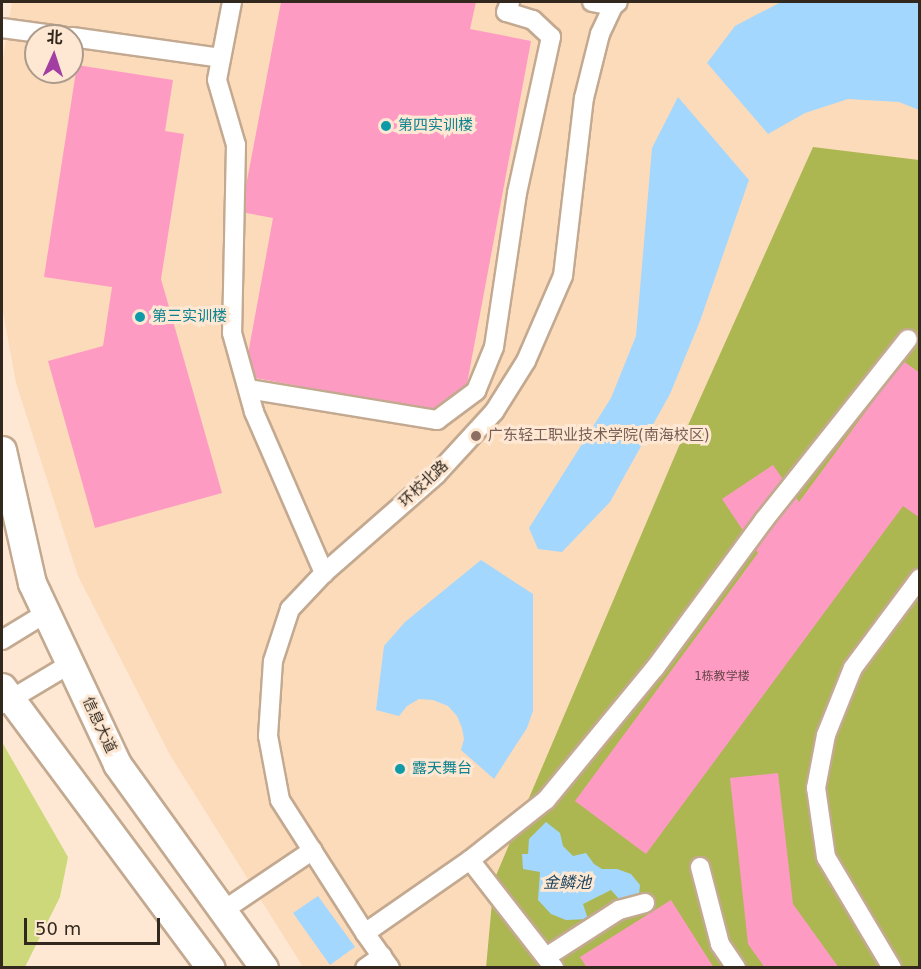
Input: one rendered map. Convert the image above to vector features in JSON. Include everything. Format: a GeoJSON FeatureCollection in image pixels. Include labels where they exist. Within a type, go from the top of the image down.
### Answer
{"type":"FeatureCollection","features":[{"type":"Feature","properties":{"kind":"main road","name":"信息大道"},"geometry":{"type":"LineString","coordinates":[[2,450],[32,583],[117,764],[264,968]]}},
{"type":"Feature","properties":{"kind":"main road"},"geometry":{"type":"LineString","coordinates":[[4,697],[211,968]]}},
{"type":"Feature","properties":{"kind":"street"},"geometry":{"type":"LineString","coordinates":[[232,2],[217,80],[236,145],[232,333],[254,412],[324,573]]}},
{"type":"Feature","properties":{"kind":"street"},"geometry":{"type":"LineString","coordinates":[[248,389],[437,420],[476,391],[494,347],[517,194],[551,37],[533,20],[506,12],[510,2]]}},
{"type":"Feature","properties":{"kind":"street"},"geometry":{"type":"LineString","coordinates":[[592,2],[616,4]]}},
{"type":"Feature","properties":{"kind":"street","name":"环校北路"},"geometry":{"type":"LineString","coordinates":[[386,962],[280,800],[268,736],[273,661],[290,609],[324,573],[436,475],[494,412],[526,361],[563,276],[584,98],[600,33],[616,4]]}},
{"type":"Feature","properties":{"kind":"street"},"geometry":{"type":"LineString","coordinates":[[2,28],[24,31]]}},
{"type":"Feature","properties":{"kind":"street"},"geometry":{"type":"LineString","coordinates":[[84,40],[221,58]]}},
{"type":"Feature","properties":{"kind":"street"},"geometry":{"type":"LineString","coordinates":[[365,933],[470,860],[553,791],[656,668],[764,520],[908,339]]}},
{"type":"Feature","properties":{"kind":"street"},"geometry":{"type":"LineString","coordinates":[[892,968],[826,857],[816,788],[826,735],[853,668],[920,578]]}},
{"type":"Feature","properties":{"kind":"street"},"geometry":{"type":"LineString","coordinates":[[2,640],[46,613]]}},
{"type":"Feature","properties":{"kind":"street"},"geometry":{"type":"LineString","coordinates":[[4,697],[70,664]]}},
{"type":"Feature","properties":{"kind":"street"},"geometry":{"type":"LineString","coordinates":[[224,910],[313,850]]}},
{"type":"Feature","properties":{"kind":"street"},"geometry":{"type":"LineString","coordinates":[[470,860],[550,962],[619,910],[645,903]]}},
{"type":"Feature","properties":{"kind":"street"},"geometry":{"type":"LineString","coordinates":[[700,867],[720,944],[736,968]]}},
{"type":"Feature","properties":{"kind":"street"},"geometry":{"type":"LineString","coordinates":[[364,968],[386,962]]}},
{"type":"Feature","properties":{"kind":"shaded area","name":"广东轻工职业技术学院(南海校区)"},"geometry":{"type":"Polygon","coordinates":[[[12,2],[919,2],[919,967],[303,967],[170,755],[78,576],[16,383],[2,307],[2,64],[12,2]]]}},
{"type":"Feature","properties":{"kind":"green space"},"geometry":{"type":"Polygon","coordinates":[[[813,147],[919,160],[919,967],[486,968],[494,880],[685,432],[813,147]]]}},
{"type":"Feature","properties":{"kind":"green space"},"geometry":{"type":"Polygon","coordinates":[[[2,742],[68,857],[60,897],[25,967],[2,967],[2,742]]]}},
{"type":"Feature","properties":{"kind":"water"},"geometry":{"type":"Polygon","coordinates":[[[781,2],[919,2],[919,110],[899,102],[848,99],[805,113],[768,134],[707,63],[735,26],[781,2]]]}},
{"type":"Feature","properties":{"kind":"water"},"geometry":{"type":"Polygon","coordinates":[[[678,97],[749,180],[700,321],[670,394],[610,502],[562,552],[538,549],[529,528],[611,398],[636,336],[652,148],[678,97]]]}},
{"type":"Feature","properties":{"kind":"water"},"geometry":{"type":"Polygon","coordinates":[[[481,560],[533,594],[533,711],[527,728],[494,779],[461,750],[464,739],[462,728],[457,716],[448,706],[433,700],[419,699],[407,706],[399,716],[376,710],[384,646],[405,622],[481,560]]]}},
{"type":"Feature","properties":{"kind":"water","name":"金鳞池"},"geometry":{"type":"Polygon","coordinates":[[[546,822],[560,833],[563,846],[573,856],[586,853],[594,864],[602,869],[617,869],[631,874],[640,885],[639,894],[633,900],[620,900],[611,890],[583,904],[588,919],[566,920],[551,914],[538,900],[540,872],[523,869],[522,854],[528,854],[529,839],[546,822]]]}},
{"type":"Feature","properties":{"kind":"water"},"geometry":{"type":"Polygon","coordinates":[[[318,896],[355,947],[330,965],[293,913],[318,896]]]}},
{"type":"Feature","properties":{"kind":"building","name":"第四实训楼"},"geometry":{"type":"Polygon","coordinates":[[[281,2],[476,2],[470,29],[531,41],[461,416],[244,376],[273,218],[241,212],[281,2]]]}},
{"type":"Feature","properties":{"kind":"building","name":"第三实训楼"},"geometry":{"type":"Polygon","coordinates":[[[84,66],[173,80],[165,131],[184,134],[161,279],[222,493],[95,528],[48,361],[103,346],[112,287],[44,277],[74,84],[84,84],[84,66]]]}},
{"type":"Feature","properties":{"kind":"building"},"geometry":{"type":"Polygon","coordinates":[[[903,361],[920,373],[920,518],[903,506],[646,854],[575,801],[758,553],[722,499],[773,465],[799,502],[903,361]]]}},
{"type":"Feature","properties":{"kind":"building"},"geometry":{"type":"Polygon","coordinates":[[[778,773],[793,904],[839,968],[765,968],[748,944],[730,778],[778,773]]]}},
{"type":"Feature","properties":{"kind":"building"},"geometry":{"type":"Polygon","coordinates":[[[671,900],[714,968],[587,968],[580,957],[671,900]]]}},
{"type":"Feature","properties":{"kind":"place","name":"第四实训楼"},"geometry":{"type":"Point","coordinates":[386,126]}},
{"type":"Feature","properties":{"kind":"place","name":"第三实训楼"},"geometry":{"type":"Point","coordinates":[140,317]}},
{"type":"Feature","properties":{"kind":"place","name":"广东轻工职业技术学院(南海校区)"},"geometry":{"type":"Point","coordinates":[476,436]}},
{"type":"Feature","properties":{"kind":"place","name":"露天舞台"},"geometry":{"type":"Point","coordinates":[400,769]}}]}
